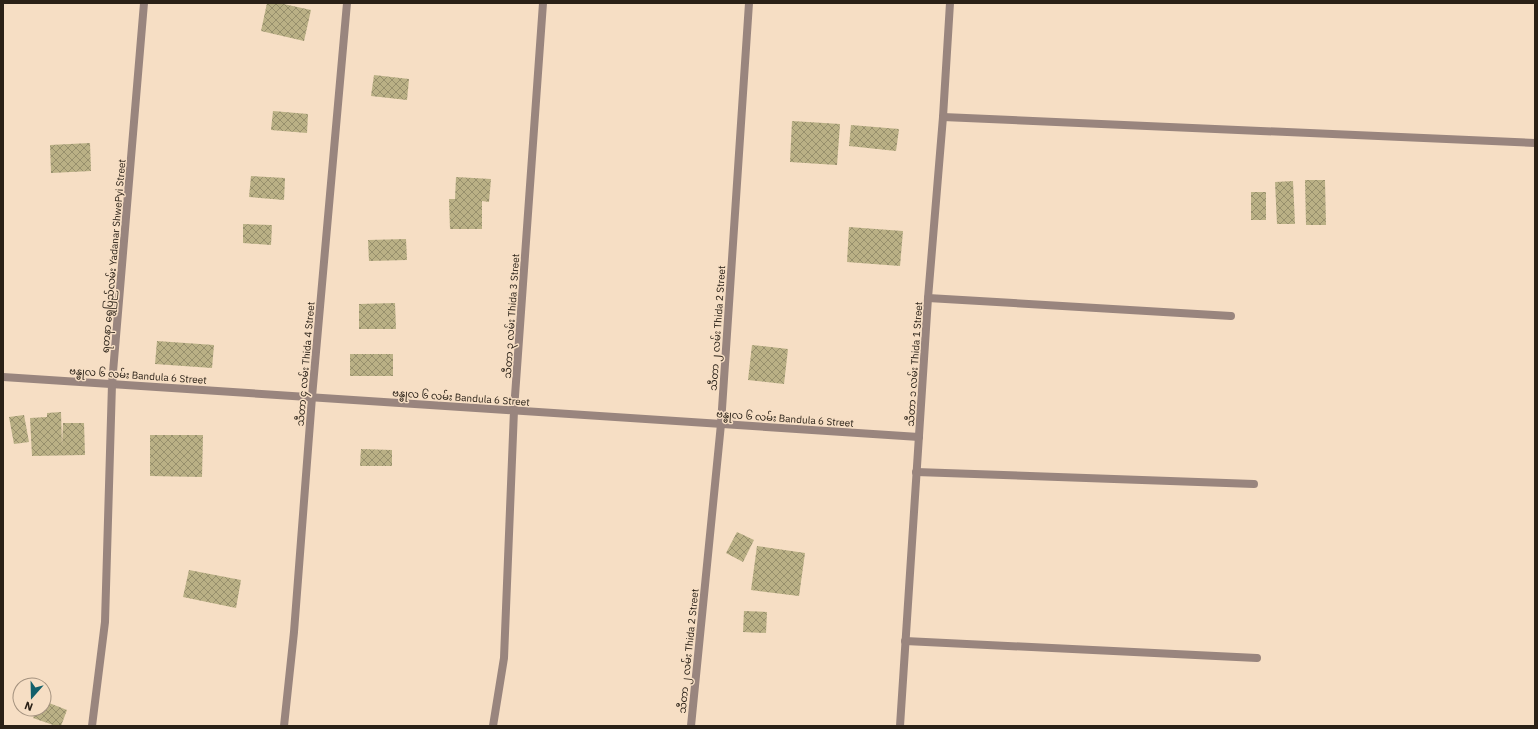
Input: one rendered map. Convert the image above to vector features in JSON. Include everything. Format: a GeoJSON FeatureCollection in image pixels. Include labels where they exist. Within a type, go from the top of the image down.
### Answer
{"type":"FeatureCollection","features":[{"type":"Feature","properties":{"kind":"street","name":"ရတနာ ရွေပြည်လမ်း Yadanar ShwePyi Street"},"geometry":{"type":"LineString","coordinates":[[92,726],[105,622],[112,384],[144,3]]}},
{"type":"Feature","properties":{"kind":"street","name":"သီတာ ၄ လမ်း Thida 4 Street"},"geometry":{"type":"LineString","coordinates":[[284,726],[294,632],[312,397],[347,3]]}},
{"type":"Feature","properties":{"kind":"street","name":"သီတာ ၃ လမ်း Thida 3 Street"},"geometry":{"type":"LineString","coordinates":[[493,726],[504,658],[514,410],[543,3]]}},
{"type":"Feature","properties":{"kind":"street","name":"သီတာ ၂ လမ်း Thida 2 Street"},"geometry":{"type":"LineString","coordinates":[[691,726],[721,424],[749,3]]}},
{"type":"Feature","properties":{"kind":"street","name":"သီတာ ၁ လမ်း Thida 1 Street"},"geometry":{"type":"LineString","coordinates":[[900,726],[918,437],[943,117],[950,3]]}},
{"type":"Feature","properties":{"kind":"street"},"geometry":{"type":"LineString","coordinates":[[943,117],[1535,143]]}},
{"type":"Feature","properties":{"kind":"street"},"geometry":{"type":"LineString","coordinates":[[928,298],[1231,316]]}},
{"type":"Feature","properties":{"kind":"street","name":"ဗန္ဓုလ ၆ လမ်း Bandula 6 Street"},"geometry":{"type":"LineString","coordinates":[[3,376],[918,437]]}},
{"type":"Feature","properties":{"kind":"street"},"geometry":{"type":"LineString","coordinates":[[916,472],[1254,484]]}},
{"type":"Feature","properties":{"kind":"street"},"geometry":{"type":"LineString","coordinates":[[905,641],[1257,658]]}},
{"type":"Feature","properties":{"kind":"building"},"geometry":{"type":"Polygon","coordinates":[[[267,3],[279,3],[311,10],[304,41],[261,31],[267,3]]]}},
{"type":"Feature","properties":{"kind":"building"},"geometry":{"type":"Polygon","coordinates":[[[374,75],[409,79],[407,100],[371,96],[374,75]]]}},
{"type":"Feature","properties":{"kind":"building"},"geometry":{"type":"Polygon","coordinates":[[[273,111],[308,114],[307,133],[271,130],[273,111]]]}},
{"type":"Feature","properties":{"kind":"building"},"geometry":{"type":"Polygon","coordinates":[[[792,121],[840,124],[837,165],[790,162],[792,121]]]}},
{"type":"Feature","properties":{"kind":"building"},"geometry":{"type":"Polygon","coordinates":[[[851,125],[899,129],[896,151],[849,146],[851,125]]]}},
{"type":"Feature","properties":{"kind":"building"},"geometry":{"type":"Polygon","coordinates":[[[90,143],[91,171],[51,173],[50,145],[90,143]]]}},
{"type":"Feature","properties":{"kind":"building"},"geometry":{"type":"Polygon","coordinates":[[[251,176],[285,178],[284,200],[249,197],[251,176]]]}},
{"type":"Feature","properties":{"kind":"building"},"geometry":{"type":"Polygon","coordinates":[[[456,177],[491,179],[489,202],[482,201],[482,229],[450,229],[449,199],[455,199],[456,177]]]}},
{"type":"Feature","properties":{"kind":"building"},"geometry":{"type":"Polygon","coordinates":[[[1305,180],[1325,180],[1326,225],[1306,225],[1305,180]]]}},
{"type":"Feature","properties":{"kind":"building"},"geometry":{"type":"Polygon","coordinates":[[[1293,181],[1295,224],[1277,224],[1275,182],[1293,181]]]}},
{"type":"Feature","properties":{"kind":"building"},"geometry":{"type":"Polygon","coordinates":[[[1251,192],[1266,192],[1266,220],[1251,220],[1251,192]]]}},
{"type":"Feature","properties":{"kind":"building"},"geometry":{"type":"Polygon","coordinates":[[[243,224],[272,225],[271,245],[243,243],[243,224]]]}},
{"type":"Feature","properties":{"kind":"building"},"geometry":{"type":"Polygon","coordinates":[[[849,227],[903,231],[900,266],[847,262],[849,227]]]}},
{"type":"Feature","properties":{"kind":"building"},"geometry":{"type":"Polygon","coordinates":[[[406,239],[407,260],[369,261],[368,240],[406,239]]]}},
{"type":"Feature","properties":{"kind":"building"},"geometry":{"type":"Polygon","coordinates":[[[395,303],[396,329],[359,329],[359,304],[395,303]]]}},
{"type":"Feature","properties":{"kind":"building"},"geometry":{"type":"Polygon","coordinates":[[[157,341],[214,345],[212,368],[155,364],[157,341]]]}},
{"type":"Feature","properties":{"kind":"building"},"geometry":{"type":"Polygon","coordinates":[[[752,345],[788,349],[784,384],[748,380],[752,345]]]}},
{"type":"Feature","properties":{"kind":"building"},"geometry":{"type":"Polygon","coordinates":[[[350,354],[393,354],[393,376],[350,376],[350,354]]]}},
{"type":"Feature","properties":{"kind":"building"},"geometry":{"type":"Polygon","coordinates":[[[61,412],[62,446],[63,423],[84,423],[85,455],[32,456],[30,418],[47,417],[47,413],[61,412]]]}},
{"type":"Feature","properties":{"kind":"building"},"geometry":{"type":"Polygon","coordinates":[[[24,415],[29,442],[14,444],[9,417],[24,415]]]}},
{"type":"Feature","properties":{"kind":"building"},"geometry":{"type":"Polygon","coordinates":[[[150,435],[203,435],[202,477],[150,476],[150,435]]]}},
{"type":"Feature","properties":{"kind":"building"},"geometry":{"type":"Polygon","coordinates":[[[361,449],[392,450],[392,466],[360,466],[361,449]]]}},
{"type":"Feature","properties":{"kind":"building"},"geometry":{"type":"Polygon","coordinates":[[[737,532],[754,540],[743,562],[726,553],[737,532]]]}},
{"type":"Feature","properties":{"kind":"building"},"geometry":{"type":"Polygon","coordinates":[[[757,546],[805,553],[799,596],[751,590],[757,546]]]}},
{"type":"Feature","properties":{"kind":"building"},"geometry":{"type":"Polygon","coordinates":[[[189,570],[241,580],[236,608],[183,597],[189,570]]]}},
{"type":"Feature","properties":{"kind":"building"},"geometry":{"type":"Polygon","coordinates":[[[744,611],[767,612],[766,633],[743,632],[744,611]]]}},
{"type":"Feature","properties":{"kind":"building"},"geometry":{"type":"Polygon","coordinates":[[[52,704],[67,710],[61,726],[56,726],[33,718],[52,717],[52,704]]]}}]}
